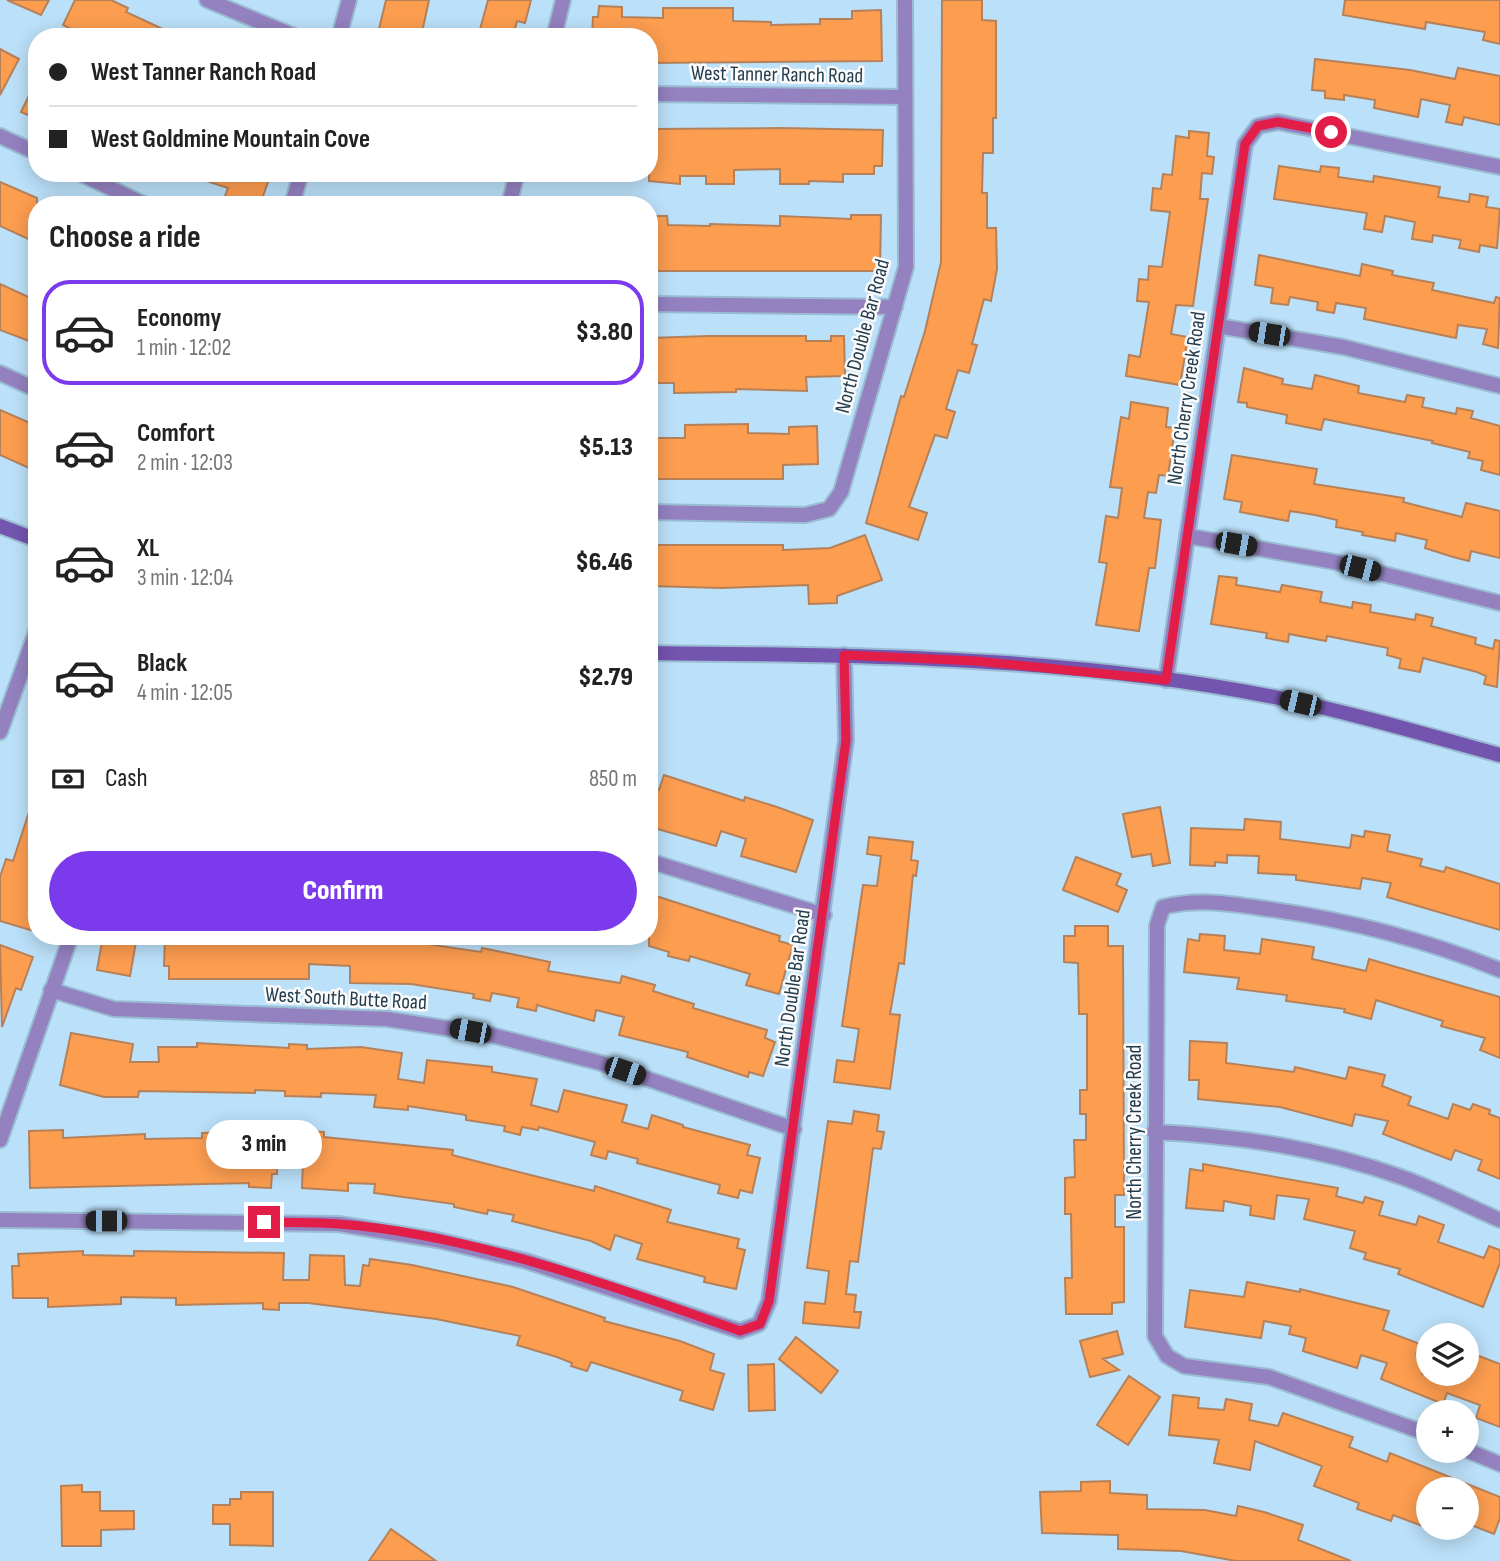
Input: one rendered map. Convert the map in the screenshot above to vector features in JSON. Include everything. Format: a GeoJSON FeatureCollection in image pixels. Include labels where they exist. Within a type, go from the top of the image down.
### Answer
{"type":"FeatureCollection","features":[{"type":"Feature","properties":{"kind":"street"},"geometry":{"type":"LineString","coordinates":[[207,0],[275,28]]}},
{"type":"Feature","properties":{"kind":"street"},"geometry":{"type":"LineString","coordinates":[[341,28],[349,0]]}},
{"type":"Feature","properties":{"kind":"street"},"geometry":{"type":"LineString","coordinates":[[556,28],[563,0]]}},
{"type":"Feature","properties":{"kind":"street","name":"North Double Bar Road"},"geometry":{"type":"LineString","coordinates":[[658,512],[805,515],[829,509],[841,492],[906,267],[905,0]]}},
{"type":"Feature","properties":{"kind":"street","name":"West Tanner Ranch Road"},"geometry":{"type":"LineString","coordinates":[[658,94],[905,97]]}},
{"type":"Feature","properties":{"kind":"street","name":"North Cherry Creek Road"},"geometry":{"type":"LineString","coordinates":[[1166,680],[1245,144],[1258,126],[1278,122],[1500,167]]}},
{"type":"Feature","properties":{"kind":"street"},"geometry":{"type":"LineString","coordinates":[[0,136],[28,149]]}},
{"type":"Feature","properties":{"kind":"street"},"geometry":{"type":"LineString","coordinates":[[98,182],[127,196]]}},
{"type":"Feature","properties":{"kind":"street"},"geometry":{"type":"LineString","coordinates":[[658,304],[895,307]]}},
{"type":"Feature","properties":{"kind":"street"},"geometry":{"type":"LineString","coordinates":[[1218,326],[1343,346],[1500,386]]}},
{"type":"Feature","properties":{"kind":"street"},"geometry":{"type":"LineString","coordinates":[[0,373],[28,386]]}},
{"type":"Feature","properties":{"kind":"street"},"geometry":{"type":"LineString","coordinates":[[0,526],[28,537]]}},
{"type":"Feature","properties":{"kind":"street"},"geometry":{"type":"LineString","coordinates":[[1187,536],[1335,562],[1500,603]]}},
{"type":"Feature","properties":{"kind":"street"},"geometry":{"type":"LineString","coordinates":[[658,653],[844,655],[976,661],[1166,680],[1290,701],[1500,755]]}},
{"type":"Feature","properties":{"kind":"street"},"geometry":{"type":"LineString","coordinates":[[0,732],[28,654]]}},
{"type":"Feature","properties":{"kind":"street","name":"North Double Bar Road"},"geometry":{"type":"LineString","coordinates":[[0,1220],[339,1224],[527,1261],[740,1331],[760,1324],[769,1301],[846,740],[844,655]]}},
{"type":"Feature","properties":{"kind":"street"},"geometry":{"type":"LineString","coordinates":[[658,864],[824,915]]}},
{"type":"Feature","properties":{"kind":"street","name":"North Cherry Creek Road"},"geometry":{"type":"LineString","coordinates":[[1416,1430],[1269,1377],[1184,1366],[1167,1356],[1155,1336],[1157,925],[1163,907],[1189,900],[1322,917],[1426,944],[1500,970]]}},
{"type":"Feature","properties":{"kind":"street"},"geometry":{"type":"LineString","coordinates":[[0,1140],[68,945]]}},
{"type":"Feature","properties":{"kind":"street","name":"West South Butte Road"},"geometry":{"type":"LineString","coordinates":[[51,990],[114,1009],[387,1018],[454,1028],[601,1063],[794,1129]]}},
{"type":"Feature","properties":{"kind":"street"},"geometry":{"type":"LineString","coordinates":[[1154,1132],[1226,1136],[1312,1150],[1402,1177],[1500,1220]]}},
{"type":"Feature","properties":{"kind":"street"},"geometry":{"type":"LineString","coordinates":[[1479,1455],[1500,1464]]}},
{"type":"Feature","properties":{"kind":"building"},"geometry":{"type":"Polygon","coordinates":[[[7,0],[49,0],[41,15],[7,0]]]}},
{"type":"Feature","properties":{"kind":"building"},"geometry":{"type":"Polygon","coordinates":[[[75,0],[111,0],[128,8],[126,12],[161,28],[69,28],[63,25],[75,0]]]}},
{"type":"Feature","properties":{"kind":"building"},"geometry":{"type":"Polygon","coordinates":[[[386,0],[429,0],[423,28],[379,28],[386,0]]]}},
{"type":"Feature","properties":{"kind":"building"},"geometry":{"type":"Polygon","coordinates":[[[488,0],[531,0],[525,23],[517,21],[515,28],[480,28],[488,0]]]}},
{"type":"Feature","properties":{"kind":"building"},"geometry":{"type":"Polygon","coordinates":[[[942,0],[982,0],[982,20],[996,21],[996,118],[993,118],[993,153],[983,153],[982,193],[987,193],[987,228],[996,228],[997,269],[991,301],[984,299],[972,344],[977,345],[969,373],[958,370],[946,409],[955,412],[947,438],[935,435],[909,507],[927,513],[918,540],[866,523],[901,396],[904,397],[925,331],[941,262],[942,0]]]}},
{"type":"Feature","properties":{"kind":"building"},"geometry":{"type":"Polygon","coordinates":[[[1345,0],[1500,0],[1500,44],[1483,40],[1485,32],[1426,22],[1425,29],[1343,15],[1345,0]]]}},
{"type":"Feature","properties":{"kind":"building"},"geometry":{"type":"Polygon","coordinates":[[[599,6],[622,7],[622,17],[663,18],[663,8],[733,8],[733,21],[771,22],[771,25],[820,24],[820,19],[852,19],[852,11],[881,10],[882,61],[658,63],[658,28],[592,28],[593,17],[598,17],[599,6]]]}},
{"type":"Feature","properties":{"kind":"building"},"geometry":{"type":"Polygon","coordinates":[[[0,49],[19,59],[0,95],[0,49]]]}},
{"type":"Feature","properties":{"kind":"building"},"geometry":{"type":"Polygon","coordinates":[[[1315,59],[1410,70],[1455,79],[1458,68],[1500,76],[1500,125],[1464,117],[1462,125],[1446,122],[1450,105],[1421,99],[1418,117],[1374,108],[1375,100],[1344,95],[1344,100],[1325,98],[1325,91],[1312,90],[1315,59]]]}},
{"type":"Feature","properties":{"kind":"building"},"geometry":{"type":"Polygon","coordinates":[[[28,98],[28,115],[21,112],[28,98]]]}},
{"type":"Feature","properties":{"kind":"building"},"geometry":{"type":"Polygon","coordinates":[[[658,129],[883,130],[882,166],[874,166],[874,174],[843,174],[843,182],[780,184],[780,169],[734,170],[734,184],[706,184],[706,176],[680,176],[680,184],[658,182],[658,129]]]}},
{"type":"Feature","properties":{"kind":"building"},"geometry":{"type":"Polygon","coordinates":[[[1189,131],[1209,133],[1207,156],[1214,157],[1212,174],[1202,173],[1200,199],[1208,199],[1193,306],[1176,305],[1171,334],[1188,337],[1180,385],[1126,376],[1129,355],[1140,357],[1149,302],[1137,301],[1139,279],[1148,280],[1149,266],[1162,267],[1170,212],[1151,210],[1153,188],[1161,189],[1163,174],[1172,175],[1176,136],[1189,138],[1189,131]]]}},
{"type":"Feature","properties":{"kind":"building"},"geometry":{"type":"Polygon","coordinates":[[[1279,166],[1320,172],[1321,166],[1339,168],[1338,177],[1373,182],[1374,176],[1440,187],[1438,197],[1469,202],[1470,194],[1488,197],[1486,207],[1500,209],[1497,248],[1480,245],[1479,252],[1459,248],[1461,240],[1433,235],[1432,242],[1412,239],[1415,222],[1385,216],[1382,232],[1364,229],[1367,213],[1274,199],[1279,166]]]}},
{"type":"Feature","properties":{"kind":"building"},"geometry":{"type":"Polygon","coordinates":[[[0,182],[32,196],[28,196],[28,239],[0,226],[0,182]]]}},
{"type":"Feature","properties":{"kind":"building"},"geometry":{"type":"Polygon","coordinates":[[[210,182],[268,182],[263,196],[225,196],[228,188],[210,182]]]}},
{"type":"Feature","properties":{"kind":"building"},"geometry":{"type":"Polygon","coordinates":[[[851,215],[881,215],[880,271],[658,271],[658,216],[667,216],[668,225],[710,226],[780,226],[780,216],[851,219],[851,215]]]}},
{"type":"Feature","properties":{"kind":"building"},"geometry":{"type":"Polygon","coordinates":[[[1259,255],[1360,276],[1362,264],[1393,271],[1392,275],[1434,283],[1432,290],[1494,303],[1496,297],[1500,298],[1498,348],[1483,344],[1487,329],[1458,325],[1456,338],[1364,319],[1366,308],[1336,303],[1334,313],[1317,310],[1318,302],[1290,297],[1288,305],[1271,303],[1273,288],[1255,285],[1259,255]]]}},
{"type":"Feature","properties":{"kind":"building"},"geometry":{"type":"Polygon","coordinates":[[[0,284],[28,297],[28,341],[0,330],[0,284]]]}},
{"type":"Feature","properties":{"kind":"building"},"geometry":{"type":"Polygon","coordinates":[[[806,336],[806,341],[831,341],[831,336],[844,336],[845,376],[806,377],[807,391],[736,389],[736,392],[674,393],[674,383],[658,383],[658,338],[806,336]]]}},
{"type":"Feature","properties":{"kind":"building"},"geometry":{"type":"Polygon","coordinates":[[[1244,368],[1283,379],[1282,384],[1312,389],[1315,375],[1359,386],[1358,393],[1405,402],[1407,395],[1424,398],[1422,407],[1456,414],[1457,408],[1473,411],[1471,418],[1500,426],[1500,475],[1481,470],[1483,461],[1468,458],[1470,452],[1432,443],[1433,441],[1324,419],[1321,430],[1286,423],[1287,415],[1247,407],[1247,403],[1238,402],[1244,368]]]}},
{"type":"Feature","properties":{"kind":"building"},"geometry":{"type":"Polygon","coordinates":[[[1131,402],[1168,408],[1166,427],[1175,428],[1168,476],[1159,475],[1156,493],[1148,492],[1144,518],[1161,520],[1155,568],[1149,568],[1139,631],[1096,625],[1107,563],[1099,562],[1106,516],[1118,518],[1122,488],[1110,487],[1121,417],[1129,419],[1131,402]]]}},
{"type":"Feature","properties":{"kind":"building"},"geometry":{"type":"Polygon","coordinates":[[[0,410],[28,422],[28,468],[0,455],[0,410]]]}},
{"type":"Feature","properties":{"kind":"building"},"geometry":{"type":"Polygon","coordinates":[[[748,424],[748,433],[789,434],[789,427],[817,426],[818,464],[783,465],[783,479],[658,479],[658,438],[685,438],[685,425],[748,424]]]}},
{"type":"Feature","properties":{"kind":"building"},"geometry":{"type":"Polygon","coordinates":[[[1232,455],[1317,469],[1314,484],[1404,498],[1403,502],[1462,517],[1466,503],[1500,511],[1500,558],[1471,551],[1469,561],[1425,548],[1427,540],[1396,533],[1395,541],[1362,535],[1363,532],[1336,527],[1337,520],[1315,515],[1290,511],[1288,521],[1240,512],[1242,502],[1224,499],[1232,455]]]}},
{"type":"Feature","properties":{"kind":"building"},"geometry":{"type":"Polygon","coordinates":[[[865,535],[882,580],[837,596],[837,603],[809,604],[808,585],[721,588],[658,586],[658,545],[783,545],[783,550],[830,548],[865,535]]]}},
{"type":"Feature","properties":{"kind":"building"},"geometry":{"type":"Polygon","coordinates":[[[1219,576],[1237,578],[1236,585],[1280,592],[1282,585],[1322,592],[1320,602],[1352,608],[1353,602],[1371,605],[1370,612],[1415,620],[1416,614],[1433,618],[1431,626],[1476,638],[1475,644],[1493,649],[1495,640],[1500,641],[1497,687],[1484,684],[1486,676],[1477,672],[1423,658],[1420,672],[1399,668],[1401,659],[1387,655],[1388,648],[1327,636],[1326,641],[1289,634],[1288,642],[1266,638],[1267,633],[1211,624],[1219,576]]]}},
{"type":"Feature","properties":{"kind":"building"},"geometry":{"type":"Polygon","coordinates":[[[664,775],[744,801],[745,797],[813,820],[796,872],[741,856],[746,839],[721,831],[716,846],[658,829],[659,790],[664,775]]]}},
{"type":"Feature","properties":{"kind":"building"},"geometry":{"type":"Polygon","coordinates":[[[1160,807],[1170,863],[1153,866],[1151,854],[1132,857],[1123,814],[1160,807]]]}},
{"type":"Feature","properties":{"kind":"building"},"geometry":{"type":"Polygon","coordinates":[[[28,815],[28,929],[0,921],[0,877],[6,859],[13,861],[28,815]]]}},
{"type":"Feature","properties":{"kind":"building"},"geometry":{"type":"Polygon","coordinates":[[[1245,819],[1281,822],[1280,839],[1350,848],[1352,835],[1364,837],[1365,831],[1390,835],[1387,851],[1422,859],[1420,866],[1444,872],[1446,867],[1500,884],[1500,930],[1387,897],[1391,883],[1362,878],[1360,889],[1296,880],[1296,875],[1258,873],[1259,856],[1227,855],[1227,863],[1215,862],[1215,866],[1190,865],[1191,828],[1244,830],[1245,819]]]}},
{"type":"Feature","properties":{"kind":"building"},"geometry":{"type":"Polygon","coordinates":[[[869,837],[913,842],[911,860],[918,861],[916,876],[913,875],[904,964],[899,963],[890,1014],[900,1015],[890,1089],[834,1082],[837,1060],[854,1062],[859,1029],[842,1026],[863,885],[877,886],[881,856],[867,854],[869,837]]]}},
{"type":"Feature","properties":{"kind":"building"},"geometry":{"type":"Polygon","coordinates":[[[1076,857],[1121,874],[1116,885],[1127,890],[1118,912],[1063,890],[1076,857]]]}},
{"type":"Feature","properties":{"kind":"building"},"geometry":{"type":"Polygon","coordinates":[[[658,897],[780,936],[779,941],[793,945],[779,994],[746,985],[750,974],[690,956],[689,961],[668,956],[669,952],[649,946],[658,945],[658,897]]]}},
{"type":"Feature","properties":{"kind":"building"},"geometry":{"type":"Polygon","coordinates":[[[1075,926],[1108,926],[1108,946],[1123,946],[1124,1195],[1115,1195],[1115,1227],[1124,1227],[1124,1302],[1112,1303],[1112,1314],[1066,1314],[1065,1278],[1072,1278],[1071,1214],[1065,1214],[1065,1178],[1075,1177],[1074,1140],[1086,1140],[1086,1114],[1080,1114],[1080,1090],[1087,1090],[1087,1014],[1079,1014],[1078,963],[1064,962],[1064,936],[1075,936],[1075,926]]]}},
{"type":"Feature","properties":{"kind":"building"},"geometry":{"type":"Polygon","coordinates":[[[1200,934],[1225,936],[1224,950],[1260,954],[1262,939],[1314,947],[1312,959],[1366,971],[1369,959],[1500,997],[1500,1058],[1480,1050],[1485,1038],[1441,1026],[1443,1021],[1376,1000],[1371,1019],[1344,1012],[1345,1009],[1286,1001],[1287,995],[1237,989],[1239,978],[1184,972],[1188,939],[1199,941],[1200,934]]]}},
{"type":"Feature","properties":{"kind":"building"},"geometry":{"type":"Polygon","coordinates":[[[0,945],[33,957],[21,990],[16,988],[2,1027],[0,945]]]}},
{"type":"Feature","properties":{"kind":"building"},"geometry":{"type":"Polygon","coordinates":[[[101,945],[135,945],[130,976],[97,970],[101,945]]]}},
{"type":"Feature","properties":{"kind":"building"},"geometry":{"type":"Polygon","coordinates":[[[165,945],[433,945],[481,952],[482,948],[550,962],[548,971],[620,983],[622,976],[655,985],[653,991],[694,1004],[693,1008],[767,1030],[765,1038],[775,1042],[763,1076],[749,1072],[748,1077],[687,1057],[688,1052],[619,1035],[624,1017],[596,1010],[594,1021],[537,1005],[536,1011],[517,1007],[519,998],[492,993],[490,1001],[473,998],[474,994],[411,984],[350,983],[350,966],[309,964],[309,979],[169,979],[169,966],[164,966],[165,945]]]}},
{"type":"Feature","properties":{"kind":"building"},"geometry":{"type":"Polygon","coordinates":[[[71,1033],[133,1044],[130,1062],[159,1062],[158,1047],[197,1047],[197,1043],[289,1048],[289,1044],[307,1045],[307,1049],[361,1047],[402,1053],[398,1079],[424,1083],[427,1060],[492,1067],[492,1072],[537,1079],[531,1105],[558,1112],[564,1090],[627,1105],[622,1122],[648,1129],[652,1115],[683,1127],[750,1145],[747,1155],[760,1158],[752,1193],[740,1190],[738,1198],[718,1193],[720,1185],[637,1163],[638,1159],[608,1151],[606,1159],[591,1155],[595,1142],[539,1127],[538,1130],[522,1127],[520,1135],[504,1131],[505,1126],[466,1120],[466,1115],[408,1106],[408,1110],[374,1107],[376,1095],[321,1093],[321,1097],[285,1096],[285,1091],[255,1090],[255,1093],[139,1091],[138,1097],[104,1097],[60,1085],[71,1033]]]}},
{"type":"Feature","properties":{"kind":"building"},"geometry":{"type":"Polygon","coordinates":[[[1190,1041],[1227,1043],[1226,1063],[1294,1072],[1295,1067],[1346,1079],[1349,1067],[1385,1075],[1382,1086],[1411,1097],[1408,1105],[1448,1119],[1453,1104],[1470,1110],[1473,1104],[1490,1110],[1489,1114],[1500,1118],[1500,1179],[1478,1170],[1482,1160],[1455,1150],[1451,1160],[1383,1134],[1388,1121],[1355,1114],[1352,1126],[1280,1107],[1198,1099],[1199,1080],[1189,1080],[1190,1041]]]}},
{"type":"Feature","properties":{"kind":"building"},"geometry":{"type":"Polygon","coordinates":[[[854,1111],[879,1115],[877,1131],[884,1132],[881,1149],[873,1148],[858,1262],[850,1261],[846,1294],[856,1295],[854,1312],[861,1312],[859,1328],[803,1323],[805,1302],[825,1304],[829,1271],[807,1268],[828,1121],[852,1124],[854,1111]]]}},
{"type":"Feature","properties":{"kind":"building"},"geometry":{"type":"Polygon","coordinates":[[[63,1130],[63,1138],[145,1134],[145,1139],[202,1138],[202,1133],[228,1132],[228,1139],[291,1141],[291,1137],[307,1137],[307,1131],[324,1132],[324,1137],[453,1150],[452,1155],[594,1191],[595,1186],[671,1210],[667,1222],[739,1239],[737,1248],[745,1250],[736,1289],[704,1282],[705,1277],[637,1259],[642,1244],[615,1235],[610,1250],[591,1241],[512,1221],[514,1215],[488,1210],[487,1214],[454,1207],[454,1204],[374,1193],[375,1184],[348,1183],[348,1191],[302,1188],[303,1161],[277,1160],[277,1174],[272,1174],[271,1188],[249,1187],[249,1183],[30,1188],[29,1131],[63,1130]]]}},
{"type":"Feature","properties":{"kind":"building"},"geometry":{"type":"Polygon","coordinates":[[[1203,1164],[1338,1188],[1336,1196],[1363,1203],[1365,1197],[1383,1202],[1379,1215],[1416,1225],[1419,1216],[1444,1225],[1438,1242],[1484,1258],[1489,1246],[1500,1250],[1500,1263],[1483,1307],[1398,1274],[1400,1269],[1364,1259],[1366,1253],[1350,1248],[1355,1231],[1304,1219],[1309,1199],[1277,1195],[1274,1219],[1250,1215],[1251,1206],[1224,1201],[1223,1211],[1186,1208],[1190,1169],[1203,1171],[1203,1164]]]}},
{"type":"Feature","properties":{"kind":"building"},"geometry":{"type":"Polygon","coordinates":[[[83,1251],[83,1255],[134,1256],[134,1251],[284,1253],[283,1280],[309,1280],[310,1255],[344,1256],[345,1285],[360,1286],[363,1265],[369,1266],[370,1259],[412,1265],[513,1287],[605,1318],[604,1321],[680,1341],[714,1354],[710,1370],[724,1374],[713,1410],[680,1400],[683,1391],[591,1362],[587,1371],[571,1366],[572,1363],[557,1357],[517,1345],[520,1336],[436,1319],[308,1303],[279,1303],[279,1310],[263,1309],[263,1303],[176,1305],[176,1298],[121,1297],[121,1304],[48,1307],[48,1298],[13,1298],[12,1266],[19,1266],[18,1254],[83,1251]]]}},
{"type":"Feature","properties":{"kind":"building"},"geometry":{"type":"Polygon","coordinates":[[[1247,1282],[1300,1292],[1300,1289],[1389,1311],[1383,1330],[1416,1342],[1416,1386],[1479,1386],[1479,1356],[1500,1364],[1500,1427],[1479,1419],[1479,1400],[1466,1400],[1447,1393],[1444,1400],[1433,1400],[1381,1379],[1387,1363],[1361,1355],[1357,1368],[1303,1351],[1306,1338],[1289,1334],[1291,1326],[1264,1321],[1261,1338],[1185,1327],[1190,1290],[1244,1297],[1247,1282]]]}},
{"type":"Feature","properties":{"kind":"building"},"geometry":{"type":"Polygon","coordinates":[[[1117,1331],[1123,1354],[1103,1359],[1119,1370],[1090,1377],[1080,1341],[1117,1331]]]}},
{"type":"Feature","properties":{"kind":"building"},"geometry":{"type":"Polygon","coordinates":[[[796,1337],[838,1371],[821,1393],[779,1359],[796,1337]]]}},
{"type":"Feature","properties":{"kind":"building"},"geometry":{"type":"Polygon","coordinates":[[[774,1364],[775,1410],[749,1411],[748,1365],[774,1364]]]}},
{"type":"Feature","properties":{"kind":"building"},"geometry":{"type":"Polygon","coordinates":[[[1129,1376],[1160,1397],[1128,1445],[1097,1425],[1129,1376]]]}},
{"type":"Feature","properties":{"kind":"building"},"geometry":{"type":"Polygon","coordinates":[[[1173,1395],[1199,1398],[1198,1408],[1224,1410],[1226,1399],[1252,1404],[1249,1420],[1278,1426],[1283,1413],[1353,1437],[1349,1447],[1387,1462],[1390,1453],[1450,1477],[1416,1477],[1416,1524],[1393,1515],[1391,1521],[1357,1509],[1359,1503],[1314,1486],[1322,1466],[1255,1441],[1250,1470],[1214,1463],[1219,1440],[1169,1435],[1173,1395]]]}},
{"type":"Feature","properties":{"kind":"building"},"geometry":{"type":"Polygon","coordinates":[[[1110,1481],[1110,1493],[1147,1495],[1147,1509],[1205,1510],[1236,1516],[1238,1506],[1264,1512],[1303,1525],[1298,1540],[1351,1561],[1236,1561],[1181,1551],[1118,1549],[1118,1535],[1042,1533],[1040,1492],[1081,1491],[1081,1482],[1110,1481]]]}},
{"type":"Feature","properties":{"kind":"building"},"geometry":{"type":"Polygon","coordinates":[[[82,1485],[82,1492],[100,1492],[100,1511],[134,1511],[134,1529],[101,1530],[101,1546],[62,1546],[61,1486],[82,1485]]]}},
{"type":"Feature","properties":{"kind":"building"},"geometry":{"type":"Polygon","coordinates":[[[1479,1489],[1500,1497],[1500,1518],[1494,1534],[1479,1528],[1479,1489]]]}},
{"type":"Feature","properties":{"kind":"building"},"geometry":{"type":"Polygon","coordinates":[[[241,1492],[273,1492],[273,1546],[230,1545],[230,1524],[213,1524],[213,1505],[230,1505],[230,1499],[241,1499],[241,1492]]]}},
{"type":"Feature","properties":{"kind":"building"},"geometry":{"type":"Polygon","coordinates":[[[391,1529],[436,1561],[369,1561],[391,1529]]]}},
{"type":"Feature","properties":{"kind":"route"},"geometry":{"type":"LineString","coordinates":[[264,1222],[339,1224],[437,1240],[527,1261],[740,1331],[760,1324],[769,1301],[846,740],[844,655],[976,661],[1166,680],[1245,144],[1258,126],[1278,122],[1331,132]]}}]}
